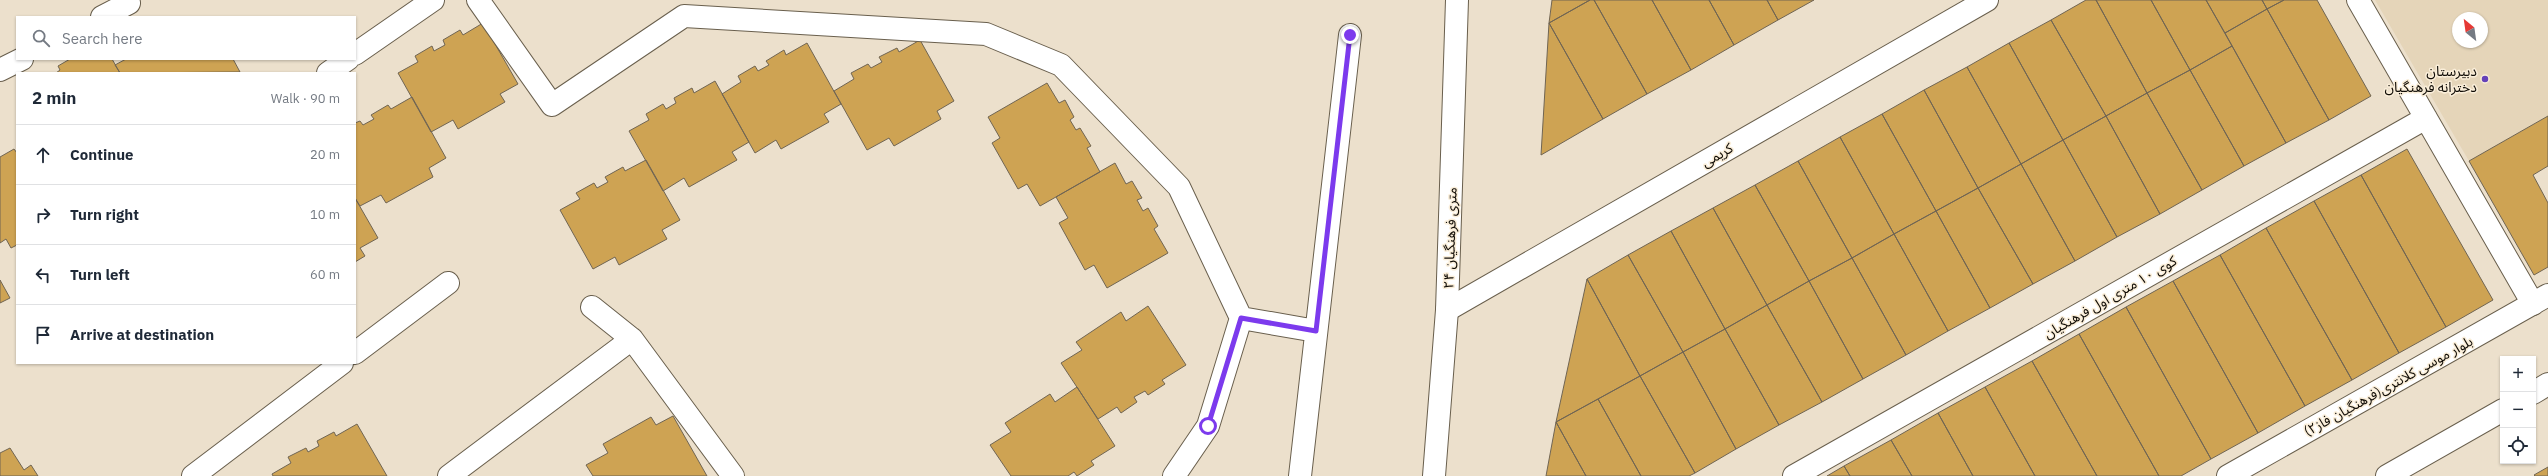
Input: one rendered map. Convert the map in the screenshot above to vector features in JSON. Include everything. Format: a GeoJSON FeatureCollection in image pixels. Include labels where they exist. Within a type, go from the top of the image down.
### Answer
{"type":"FeatureCollection","features":[{"type":"Feature","properties":{"kind":"street"},"geometry":{"type":"LineString","coordinates":[[356,53],[433,0]]}},
{"type":"Feature","properties":{"kind":"street"},"geometry":{"type":"LineString","coordinates":[[478,0],[552,105],[684,16],[986,34],[1060,65],[1179,186],[1241,318],[1208,426],[1174,476]]}},
{"type":"Feature","properties":{"kind":"street","name":"۲۴ متری فرهنگیان"},"geometry":{"type":"LineString","coordinates":[[1434,476],[1448,310],[1457,0]]}},
{"type":"Feature","properties":{"kind":"street","name":"کریمی"},"geometry":{"type":"LineString","coordinates":[[1448,310],[1988,0]]}},
{"type":"Feature","properties":{"kind":"street"},"geometry":{"type":"LineString","coordinates":[[2358,0],[2426,118],[2540,299]]}},
{"type":"Feature","properties":{"kind":"street"},"geometry":{"type":"LineString","coordinates":[[104,16],[129,2]]}},
{"type":"Feature","properties":{"kind":"street"},"geometry":{"type":"LineString","coordinates":[[1300,476],[1350,35]]}},
{"type":"Feature","properties":{"kind":"street"},"geometry":{"type":"LineString","coordinates":[[0,70],[20,60]]}},
{"type":"Feature","properties":{"kind":"street"},"geometry":{"type":"LineString","coordinates":[[329,72],[347,60]]}},
{"type":"Feature","properties":{"kind":"street","name":"کوی ۱۰ متری اول فرهنگیان"},"geometry":{"type":"LineString","coordinates":[[1794,476],[2426,118]]}},
{"type":"Feature","properties":{"kind":"street"},"geometry":{"type":"LineString","coordinates":[[356,352],[448,283]]}},
{"type":"Feature","properties":{"kind":"street","name":"بلوار موسی کلانتری(فرهنگیان فاز۲)"},"geometry":{"type":"LineString","coordinates":[[2228,476],[2540,299]]}},
{"type":"Feature","properties":{"kind":"street"},"geometry":{"type":"LineString","coordinates":[[592,307],[632,339],[733,476]]}},
{"type":"Feature","properties":{"kind":"street"},"geometry":{"type":"LineString","coordinates":[[1241,318],[1316,331]]}},
{"type":"Feature","properties":{"kind":"street"},"geometry":{"type":"LineString","coordinates":[[450,476],[632,339]]}},
{"type":"Feature","properties":{"kind":"street"},"geometry":{"type":"LineString","coordinates":[[193,476],[341,364]]}},
{"type":"Feature","properties":{"kind":"street"},"geometry":{"type":"LineString","coordinates":[[2535,392],[2548,384]]}},
{"type":"Feature","properties":{"kind":"street"},"geometry":{"type":"LineString","coordinates":[[2387,476],[2500,412]]}},
{"type":"Feature","properties":{"kind":"shaded area","name":"دبیرستان دخترانه فرهنگیان"},"geometry":{"type":"Polygon","coordinates":[[[2375,0],[2548,0],[2548,116],[2469,161],[2375,0]]]}},
{"type":"Feature","properties":{"kind":"building"},"geometry":{"type":"Polygon","coordinates":[[[1552,0],[1590,0],[1549,23],[1552,0]]]}},
{"type":"Feature","properties":{"kind":"building"},"geometry":{"type":"Polygon","coordinates":[[[1590,0],[1594,0],[1647,94],[1603,119],[1549,23],[1590,0]]]}},
{"type":"Feature","properties":{"kind":"building"},"geometry":{"type":"Polygon","coordinates":[[[1594,0],[1652,0],[1691,70],[1647,94],[1594,0]]]}},
{"type":"Feature","properties":{"kind":"building"},"geometry":{"type":"Polygon","coordinates":[[[1652,0],[1709,0],[1734,45],[1691,70],[1652,0]]]}},
{"type":"Feature","properties":{"kind":"building"},"geometry":{"type":"Polygon","coordinates":[[[1709,0],[1767,0],[1778,20],[1734,45],[1709,0]]]}},
{"type":"Feature","properties":{"kind":"building"},"geometry":{"type":"Polygon","coordinates":[[[1767,0],[1814,0],[1778,20],[1767,0]]]}},
{"type":"Feature","properties":{"kind":"building"},"geometry":{"type":"Polygon","coordinates":[[[2086,0],[2096,0],[2147,93],[2106,116],[2051,20],[2086,0]]]}},
{"type":"Feature","properties":{"kind":"building"},"geometry":{"type":"Polygon","coordinates":[[[2096,0],[2151,0],[2190,70],[2147,93],[2096,0]]]}},
{"type":"Feature","properties":{"kind":"building"},"geometry":{"type":"Polygon","coordinates":[[[2151,0],[2206,0],[2232,46],[2190,70],[2151,0]]]}},
{"type":"Feature","properties":{"kind":"building"},"geometry":{"type":"Polygon","coordinates":[[[2206,0],[2262,0],[2267,9],[2225,33],[2206,0]]]}},
{"type":"Feature","properties":{"kind":"building"},"geometry":{"type":"Polygon","coordinates":[[[2262,0],[2284,0],[2267,9],[2262,0]]]}},
{"type":"Feature","properties":{"kind":"building"},"geometry":{"type":"Polygon","coordinates":[[[2284,0],[2317,0],[2371,96],[2329,120],[2267,9],[2284,0]]]}},
{"type":"Feature","properties":{"kind":"building"},"geometry":{"type":"Polygon","coordinates":[[[2267,9],[2329,120],[2286,143],[2225,33],[2267,9]]]}},
{"type":"Feature","properties":{"kind":"building"},"geometry":{"type":"Polygon","coordinates":[[[2051,20],[2106,116],[2063,140],[2009,43],[2051,20]]]}},
{"type":"Feature","properties":{"kind":"building"},"geometry":{"type":"Polygon","coordinates":[[[483,23],[518,84],[500,94],[505,102],[458,129],[453,120],[431,132],[398,73],[418,62],[415,56],[432,46],[434,51],[445,45],[443,40],[460,30],[463,35],[483,23]]]}},
{"type":"Feature","properties":{"kind":"building"},"geometry":{"type":"Polygon","coordinates":[[[1549,23],[1603,119],[1541,155],[1549,23]]]}},
{"type":"Feature","properties":{"kind":"building"},"geometry":{"type":"Polygon","coordinates":[[[920,40],[954,101],[937,111],[941,119],[894,146],[889,138],[867,150],[834,91],[854,79],[851,73],[868,64],[871,68],[882,62],[879,57],[897,48],[899,52],[920,40]]]}},
{"type":"Feature","properties":{"kind":"building"},"geometry":{"type":"Polygon","coordinates":[[[807,43],[841,104],[824,114],[829,122],[781,149],[776,140],[755,153],[722,94],[741,82],[738,76],[755,66],[758,71],[769,65],[766,61],[784,50],[786,55],[807,43]]]}},
{"type":"Feature","properties":{"kind":"building"},"geometry":{"type":"Polygon","coordinates":[[[2009,43],[2063,140],[2021,164],[1967,67],[2009,43]]]}},
{"type":"Feature","properties":{"kind":"building"},"geometry":{"type":"Polygon","coordinates":[[[2232,46],[2286,143],[2244,166],[2190,70],[2232,46]]]}},
{"type":"Feature","properties":{"kind":"building"},"geometry":{"type":"Polygon","coordinates":[[[68,60],[113,60],[119,72],[57,72],[60,70],[58,66],[68,60]]]}},
{"type":"Feature","properties":{"kind":"building"},"geometry":{"type":"Polygon","coordinates":[[[124,60],[234,60],[240,72],[119,72],[115,65],[124,60]]]}},
{"type":"Feature","properties":{"kind":"building"},"geometry":{"type":"Polygon","coordinates":[[[1967,67],[2021,164],[1978,188],[1924,90],[1967,67]]]}},
{"type":"Feature","properties":{"kind":"building"},"geometry":{"type":"Polygon","coordinates":[[[2190,70],[2244,166],[2202,190],[2147,93],[2190,70]]]}},
{"type":"Feature","properties":{"kind":"building"},"geometry":{"type":"Polygon","coordinates":[[[715,81],[749,142],[732,152],[737,160],[689,187],[684,178],[663,191],[629,131],[649,120],[646,114],[663,104],[666,109],[676,103],[674,98],[692,88],[694,93],[715,81]]]}},
{"type":"Feature","properties":{"kind":"building"},"geometry":{"type":"Polygon","coordinates":[[[1047,83],[1059,103],[1065,100],[1074,117],[1070,120],[1076,130],[1080,128],[1091,146],[1087,148],[1100,172],[1040,206],[1027,184],[1018,189],[992,143],[1000,138],[988,117],[1047,83]]]}},
{"type":"Feature","properties":{"kind":"building"},"geometry":{"type":"Polygon","coordinates":[[[1924,90],[1978,188],[1936,211],[1882,114],[1924,90]]]}},
{"type":"Feature","properties":{"kind":"building"},"geometry":{"type":"Polygon","coordinates":[[[2147,93],[2202,190],[2160,214],[2106,116],[2147,93]]]}},
{"type":"Feature","properties":{"kind":"building"},"geometry":{"type":"Polygon","coordinates":[[[412,97],[446,158],[429,168],[433,177],[386,203],[381,195],[360,206],[356,200],[356,123],[360,121],[363,125],[374,119],[371,115],[388,105],[391,109],[412,97]]]}},
{"type":"Feature","properties":{"kind":"building"},"geometry":{"type":"Polygon","coordinates":[[[1882,114],[1936,211],[1894,234],[1840,137],[1882,114]]]}},
{"type":"Feature","properties":{"kind":"building"},"geometry":{"type":"Polygon","coordinates":[[[2106,116],[2160,214],[2117,237],[2063,140],[2106,116]]]}},
{"type":"Feature","properties":{"kind":"building"},"geometry":{"type":"Polygon","coordinates":[[[2548,116],[2548,166],[2533,175],[2548,203],[2548,267],[2534,275],[2469,161],[2548,116]]]}},
{"type":"Feature","properties":{"kind":"building"},"geometry":{"type":"Polygon","coordinates":[[[1840,137],[1894,234],[1852,258],[1798,161],[1840,137]]]}},
{"type":"Feature","properties":{"kind":"building"},"geometry":{"type":"Polygon","coordinates":[[[2063,140],[2117,237],[2075,261],[2021,164],[2063,140]]]}},
{"type":"Feature","properties":{"kind":"building"},"geometry":{"type":"Polygon","coordinates":[[[14,149],[16,152],[16,246],[11,248],[6,239],[0,243],[0,157],[14,149]]]}},
{"type":"Feature","properties":{"kind":"building"},"geometry":{"type":"Polygon","coordinates":[[[2407,149],[2493,300],[2446,327],[2361,175],[2407,149]]]}},
{"type":"Feature","properties":{"kind":"building"},"geometry":{"type":"Polygon","coordinates":[[[646,160],[680,220],[662,230],[667,239],[619,265],[615,257],[593,269],[560,210],[580,199],[576,193],[594,183],[597,188],[608,182],[605,177],[623,167],[625,171],[646,160]]]}},
{"type":"Feature","properties":{"kind":"building"},"geometry":{"type":"Polygon","coordinates":[[[1798,161],[1852,258],[1809,281],[1755,185],[1798,161]]]}},
{"type":"Feature","properties":{"kind":"building"},"geometry":{"type":"Polygon","coordinates":[[[1115,163],[1126,184],[1132,181],[1142,198],[1137,200],[1143,211],[1148,208],[1158,226],[1154,229],[1168,253],[1107,288],[1094,265],[1085,270],[1059,223],[1068,218],[1056,197],[1115,163]]]}},
{"type":"Feature","properties":{"kind":"building"},"geometry":{"type":"Polygon","coordinates":[[[2021,164],[2075,261],[2033,284],[1978,188],[2021,164]]]}},
{"type":"Feature","properties":{"kind":"building"},"geometry":{"type":"Polygon","coordinates":[[[2361,175],[2446,327],[2399,353],[2314,201],[2361,175]]]}},
{"type":"Feature","properties":{"kind":"building"},"geometry":{"type":"Polygon","coordinates":[[[1755,185],[1809,281],[1767,305],[1713,208],[1755,185]]]}},
{"type":"Feature","properties":{"kind":"building"},"geometry":{"type":"Polygon","coordinates":[[[1978,188],[2033,284],[1990,308],[1936,211],[1978,188]]]}},
{"type":"Feature","properties":{"kind":"building"},"geometry":{"type":"Polygon","coordinates":[[[356,200],[378,238],[360,248],[365,256],[356,261],[356,200]]]}},
{"type":"Feature","properties":{"kind":"building"},"geometry":{"type":"Polygon","coordinates":[[[2314,201],[2399,353],[2352,380],[2266,228],[2314,201]]]}},
{"type":"Feature","properties":{"kind":"building"},"geometry":{"type":"Polygon","coordinates":[[[1713,208],[1767,305],[1725,329],[1671,231],[1713,208]]]}},
{"type":"Feature","properties":{"kind":"building"},"geometry":{"type":"Polygon","coordinates":[[[1936,211],[1990,308],[1948,331],[1894,234],[1936,211]]]}},
{"type":"Feature","properties":{"kind":"building"},"geometry":{"type":"Polygon","coordinates":[[[2266,228],[2352,380],[2305,406],[2220,255],[2266,228]]]}},
{"type":"Feature","properties":{"kind":"building"},"geometry":{"type":"Polygon","coordinates":[[[1671,231],[1725,329],[1683,352],[1628,255],[1671,231]]]}},
{"type":"Feature","properties":{"kind":"building"},"geometry":{"type":"Polygon","coordinates":[[[1894,234],[1948,331],[1906,355],[1852,258],[1894,234]]]}},
{"type":"Feature","properties":{"kind":"building"},"geometry":{"type":"Polygon","coordinates":[[[1628,255],[1683,352],[1640,376],[1587,279],[1628,255]]]}},
{"type":"Feature","properties":{"kind":"building"},"geometry":{"type":"Polygon","coordinates":[[[2220,255],[2305,406],[2258,433],[2173,281],[2220,255]]]}},
{"type":"Feature","properties":{"kind":"building"},"geometry":{"type":"Polygon","coordinates":[[[1852,258],[1906,355],[1863,379],[1809,281],[1852,258]]]}},
{"type":"Feature","properties":{"kind":"building"},"geometry":{"type":"Polygon","coordinates":[[[1587,279],[1640,376],[1556,422],[1587,279]]]}},
{"type":"Feature","properties":{"kind":"building"},"geometry":{"type":"Polygon","coordinates":[[[0,280],[10,298],[0,303],[0,280]]]}},
{"type":"Feature","properties":{"kind":"building"},"geometry":{"type":"Polygon","coordinates":[[[1809,281],[1863,379],[1822,402],[1767,305],[1809,281]]]}},
{"type":"Feature","properties":{"kind":"building"},"geometry":{"type":"Polygon","coordinates":[[[2173,281],[2258,433],[2211,459],[2126,307],[2173,281]]]}},
{"type":"Feature","properties":{"kind":"building"},"geometry":{"type":"Polygon","coordinates":[[[1767,305],[1822,402],[1779,425],[1725,329],[1767,305]]]}},
{"type":"Feature","properties":{"kind":"building"},"geometry":{"type":"Polygon","coordinates":[[[1148,306],[1186,365],[1162,380],[1165,384],[1148,395],[1145,391],[1134,397],[1137,402],[1121,413],[1117,407],[1098,419],[1061,363],[1082,350],[1076,342],[1121,312],[1126,321],[1148,306]]]}},
{"type":"Feature","properties":{"kind":"building"},"geometry":{"type":"Polygon","coordinates":[[[2126,307],[2211,459],[2181,476],[2159,476],[2079,334],[2126,307]]]}},
{"type":"Feature","properties":{"kind":"building"},"geometry":{"type":"Polygon","coordinates":[[[1725,329],[1779,425],[1736,449],[1683,352],[1725,329]]]}},
{"type":"Feature","properties":{"kind":"building"},"geometry":{"type":"Polygon","coordinates":[[[2079,334],[2159,476],[2097,476],[2032,361],[2079,334]]]}},
{"type":"Feature","properties":{"kind":"building"},"geometry":{"type":"Polygon","coordinates":[[[1683,352],[1736,449],[1695,473],[1640,376],[1683,352]]]}},
{"type":"Feature","properties":{"kind":"building"},"geometry":{"type":"Polygon","coordinates":[[[2032,361],[2097,476],[2035,476],[1985,387],[2032,361]]]}},
{"type":"Feature","properties":{"kind":"building"},"geometry":{"type":"Polygon","coordinates":[[[1640,376],[1695,473],[1689,476],[1641,476],[1598,399],[1640,376]]]}},
{"type":"Feature","properties":{"kind":"building"},"geometry":{"type":"Polygon","coordinates":[[[1077,387],[1115,446],[1091,461],[1094,465],[1077,476],[1074,472],[1068,476],[1011,476],[990,445],[1011,432],[1005,423],[1050,394],[1055,402],[1077,387]]]}},
{"type":"Feature","properties":{"kind":"building"},"geometry":{"type":"Polygon","coordinates":[[[1985,387],[2035,476],[1973,476],[1938,413],[1985,387]]]}},
{"type":"Feature","properties":{"kind":"building"},"geometry":{"type":"Polygon","coordinates":[[[1598,399],[1641,476],[1586,476],[1556,422],[1598,399]]]}},
{"type":"Feature","properties":{"kind":"building"},"geometry":{"type":"Polygon","coordinates":[[[1938,413],[1973,476],[1912,476],[1891,440],[1938,413]]]}},
{"type":"Feature","properties":{"kind":"building"},"geometry":{"type":"Polygon","coordinates":[[[673,416],[707,476],[593,476],[586,465],[608,453],[603,444],[651,417],[656,425],[673,416]]]}},
{"type":"Feature","properties":{"kind":"building"},"geometry":{"type":"Polygon","coordinates":[[[1556,422],[1586,476],[1546,476],[1556,422]]]}},
{"type":"Feature","properties":{"kind":"building"},"geometry":{"type":"Polygon","coordinates":[[[357,424],[387,476],[273,476],[272,474],[291,463],[288,457],[306,448],[308,452],[319,446],[317,441],[334,432],[336,436],[357,424]]]}},
{"type":"Feature","properties":{"kind":"building"},"geometry":{"type":"Polygon","coordinates":[[[1891,440],[1912,476],[1850,476],[1844,466],[1891,440]]]}},
{"type":"Feature","properties":{"kind":"building"},"geometry":{"type":"Polygon","coordinates":[[[10,448],[24,470],[31,465],[38,476],[0,476],[0,453],[10,448]]]}},
{"type":"Feature","properties":{"kind":"building"},"geometry":{"type":"Polygon","coordinates":[[[1844,466],[1850,476],[1827,476],[1844,466]]]}},
{"type":"Feature","properties":{"kind":"building"},"geometry":{"type":"Polygon","coordinates":[[[2548,467],[2548,476],[2534,475],[2548,467]]]}},
{"type":"Feature","properties":{"kind":"place","name":"دبیرستان دخترانه فرهنگیان"},"geometry":{"type":"Point","coordinates":[2485,79]}},
{"type":"Feature","properties":{"kind":"route"},"geometry":{"type":"LineString","coordinates":[[1208,426],[1241,318],[1316,331],[1350,35]]}}]}
